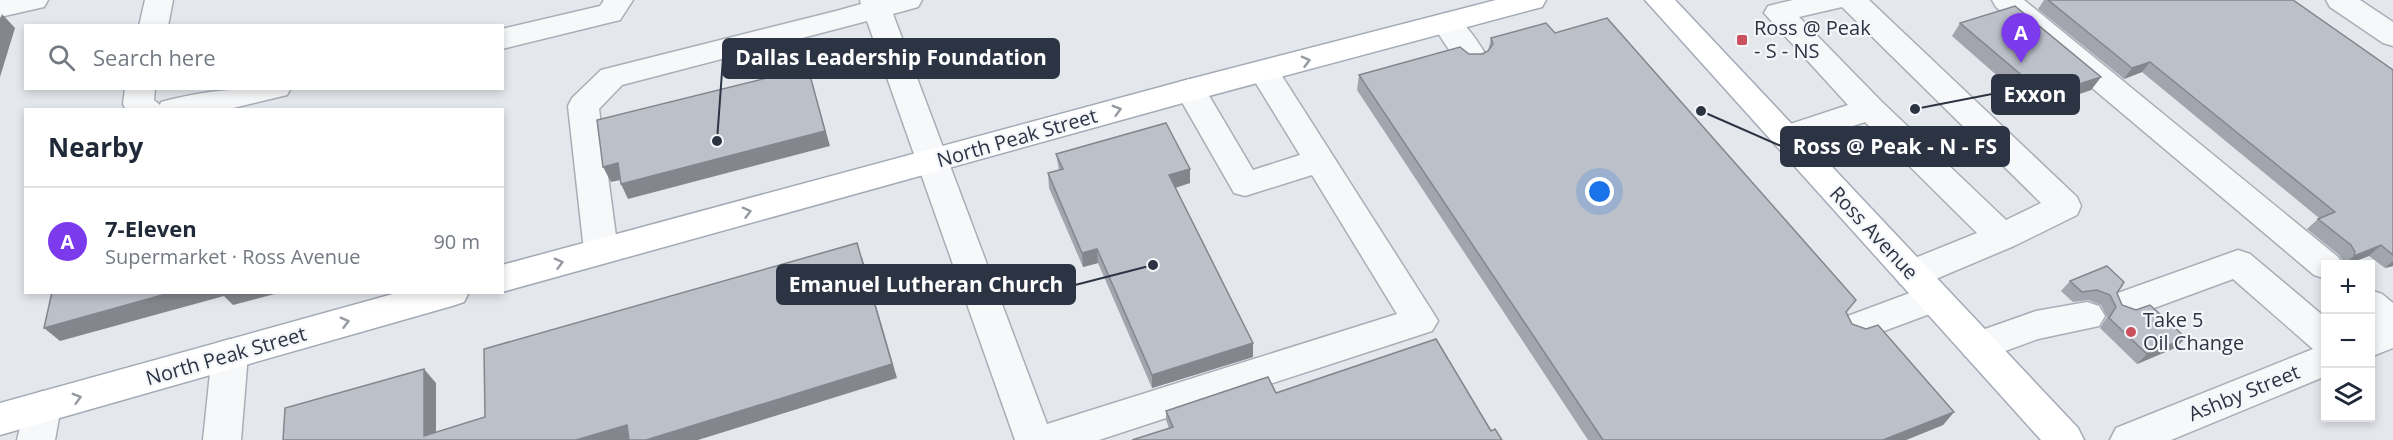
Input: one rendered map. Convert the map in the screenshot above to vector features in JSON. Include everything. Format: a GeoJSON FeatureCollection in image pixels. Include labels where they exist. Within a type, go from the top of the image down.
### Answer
{"type":"FeatureCollection","features":[{"type":"Feature","properties":{"kind":"main road","name":"North Peak Street"},"geometry":{"type":"LineString","coordinates":[[504,278],[1190,90],[1532,0]]}},
{"type":"Feature","properties":{"kind":"main road","name":"Ross Avenue"},"geometry":{"type":"LineString","coordinates":[[1659,0],[2065,440]]}},
{"type":"Feature","properties":{"kind":"main road","name":"North Peak Street"},"geometry":{"type":"LineString","coordinates":[[0,419],[39,424],[230,354],[445,294]]}},
{"type":"Feature","properties":{"kind":"street"},"geometry":{"type":"LineString","coordinates":[[0,8],[34,0]]}},
{"type":"Feature","properties":{"kind":"street"},"geometry":{"type":"LineString","coordinates":[[153,24],[159,0]]}},
{"type":"Feature","properties":{"kind":"street"},"geometry":{"type":"LineString","coordinates":[[504,39],[609,13],[619,0]]}},
{"type":"Feature","properties":{"kind":"street"},"geometry":{"type":"LineString","coordinates":[[601,251],[583,106],[612,77],[876,5],[908,0]]}},
{"type":"Feature","properties":{"kind":"street"},"geometry":{"type":"LineString","coordinates":[[1833,0],[1778,13],[1870,109],[2002,237]]}},
{"type":"Feature","properties":{"kind":"street"},"geometry":{"type":"LineString","coordinates":[[1852,0],[2065,206],[2002,237],[1857,327]]}},
{"type":"Feature","properties":{"kind":"street"},"geometry":{"type":"LineString","coordinates":[[2006,0],[2321,263]]}},
{"type":"Feature","properties":{"kind":"street"},"geometry":{"type":"LineString","coordinates":[[2340,0],[2393,36]]}},
{"type":"Feature","properties":{"kind":"street"},"geometry":{"type":"LineString","coordinates":[[876,5],[1034,440]]}},
{"type":"Feature","properties":{"kind":"street"},"geometry":{"type":"LineString","coordinates":[[1446,23],[1473,58]]}},
{"type":"Feature","properties":{"kind":"street"},"geometry":{"type":"LineString","coordinates":[[1049,440],[1420,321],[1264,72]]}},
{"type":"Feature","properties":{"kind":"street"},"geometry":{"type":"LineString","coordinates":[[141,90],[138,104],[144,108]]}},
{"type":"Feature","properties":{"kind":"street"},"geometry":{"type":"LineString","coordinates":[[181,108],[267,90]]}},
{"type":"Feature","properties":{"kind":"street"},"geometry":{"type":"LineString","coordinates":[[1190,90],[1245,184],[1320,161]]}},
{"type":"Feature","properties":{"kind":"street"},"geometry":{"type":"LineString","coordinates":[[1786,137],[1870,109]]}},
{"type":"Feature","properties":{"kind":"street"},"geometry":{"type":"LineString","coordinates":[[2127,304],[2238,262],[2321,335]]}},
{"type":"Feature","properties":{"kind":"street"},"geometry":{"type":"LineString","coordinates":[[2375,308],[2393,324]]}},
{"type":"Feature","properties":{"kind":"street"},"geometry":{"type":"LineString","coordinates":[[1978,346],[2036,326],[2087,316]]}},
{"type":"Feature","properties":{"kind":"street"},"geometry":{"type":"LineString","coordinates":[[2375,340],[2393,333]]}},
{"type":"Feature","properties":{"kind":"street"},"geometry":{"type":"LineString","coordinates":[[222,440],[230,354]]}},
{"type":"Feature","properties":{"kind":"street","name":"Ashby Street"},"geometry":{"type":"LineString","coordinates":[[2129,440],[2321,362]]}},
{"type":"Feature","properties":{"kind":"building"},"geometry":{"type":"Polygon","coordinates":[[[2048,0],[2293,0],[2393,70],[2393,255],[2381,245],[2354,256],[2355,252],[2351,245],[2318,219],[2335,212],[2150,62],[2132,68],[2048,0]]]}},
{"type":"Feature","properties":{"kind":"building"},"geometry":{"type":"Polygon","coordinates":[[[2015,6],[2101,77],[2045,95],[1960,23],[2015,6]]]}},
{"type":"Feature","properties":{"kind":"building"},"geometry":{"type":"Polygon","coordinates":[[[1607,18],[1856,300],[1846,312],[1852,324],[1866,329],[1878,325],[1954,412],[1883,440],[1603,440],[1359,75],[1460,47],[1469,54],[1482,54],[1488,51],[1493,44],[1491,38],[1546,23],[1555,33],[1607,18]]]}},
{"type":"Feature","properties":{"kind":"building"},"geometry":{"type":"Polygon","coordinates":[[[808,68],[825,131],[621,184],[618,163],[603,167],[597,120],[808,68]]]}},
{"type":"Feature","properties":{"kind":"building"},"geometry":{"type":"Polygon","coordinates":[[[1166,123],[1190,169],[1169,175],[1253,343],[1152,375],[1097,249],[1082,253],[1048,173],[1063,169],[1056,154],[1166,123]]]}},
{"type":"Feature","properties":{"kind":"building"},"geometry":{"type":"Polygon","coordinates":[[[857,243],[892,364],[646,440],[629,440],[627,425],[576,440],[283,440],[285,408],[424,369],[424,436],[485,417],[484,349],[857,243]]]}},
{"type":"Feature","properties":{"kind":"building"},"geometry":{"type":"Polygon","coordinates":[[[2107,266],[2124,282],[2117,293],[2122,305],[2136,310],[2150,305],[2186,338],[2147,354],[2109,318],[2116,307],[2110,295],[2097,290],[2082,292],[2070,281],[2107,266]]]}},
{"type":"Feature","properties":{"kind":"building"},"geometry":{"type":"Polygon","coordinates":[[[52,294],[166,294],[44,328],[52,294]]]}},
{"type":"Feature","properties":{"kind":"building"},"geometry":{"type":"Polygon","coordinates":[[[1436,339],[1491,431],[1495,429],[1502,440],[1132,440],[1173,427],[1166,411],[1268,377],[1276,393],[1436,339]]]}},
{"type":"Feature","properties":{"kind":"place","name":"Ross @ Peak - S - NS"},"geometry":{"type":"Point","coordinates":[1742,40]}},
{"type":"Feature","properties":{"kind":"place","name":"7-Eleven"},"geometry":{"type":"Point","coordinates":[2021,63]}},
{"type":"Feature","properties":{"kind":"place","name":"Exxon"},"geometry":{"type":"Point","coordinates":[1915,109]}},
{"type":"Feature","properties":{"kind":"place","name":"Ross @ Peak - N - FS"},"geometry":{"type":"Point","coordinates":[1701,111]}},
{"type":"Feature","properties":{"kind":"place","name":"Dallas Leadership Foundation"},"geometry":{"type":"Point","coordinates":[717,141]}},
{"type":"Feature","properties":{"kind":"place","name":"Emanuel Lutheran Church"},"geometry":{"type":"Point","coordinates":[1153,265]}},
{"type":"Feature","properties":{"kind":"place","name":"Take 5 Oil Change"},"geometry":{"type":"Point","coordinates":[2131,332]}}]}
